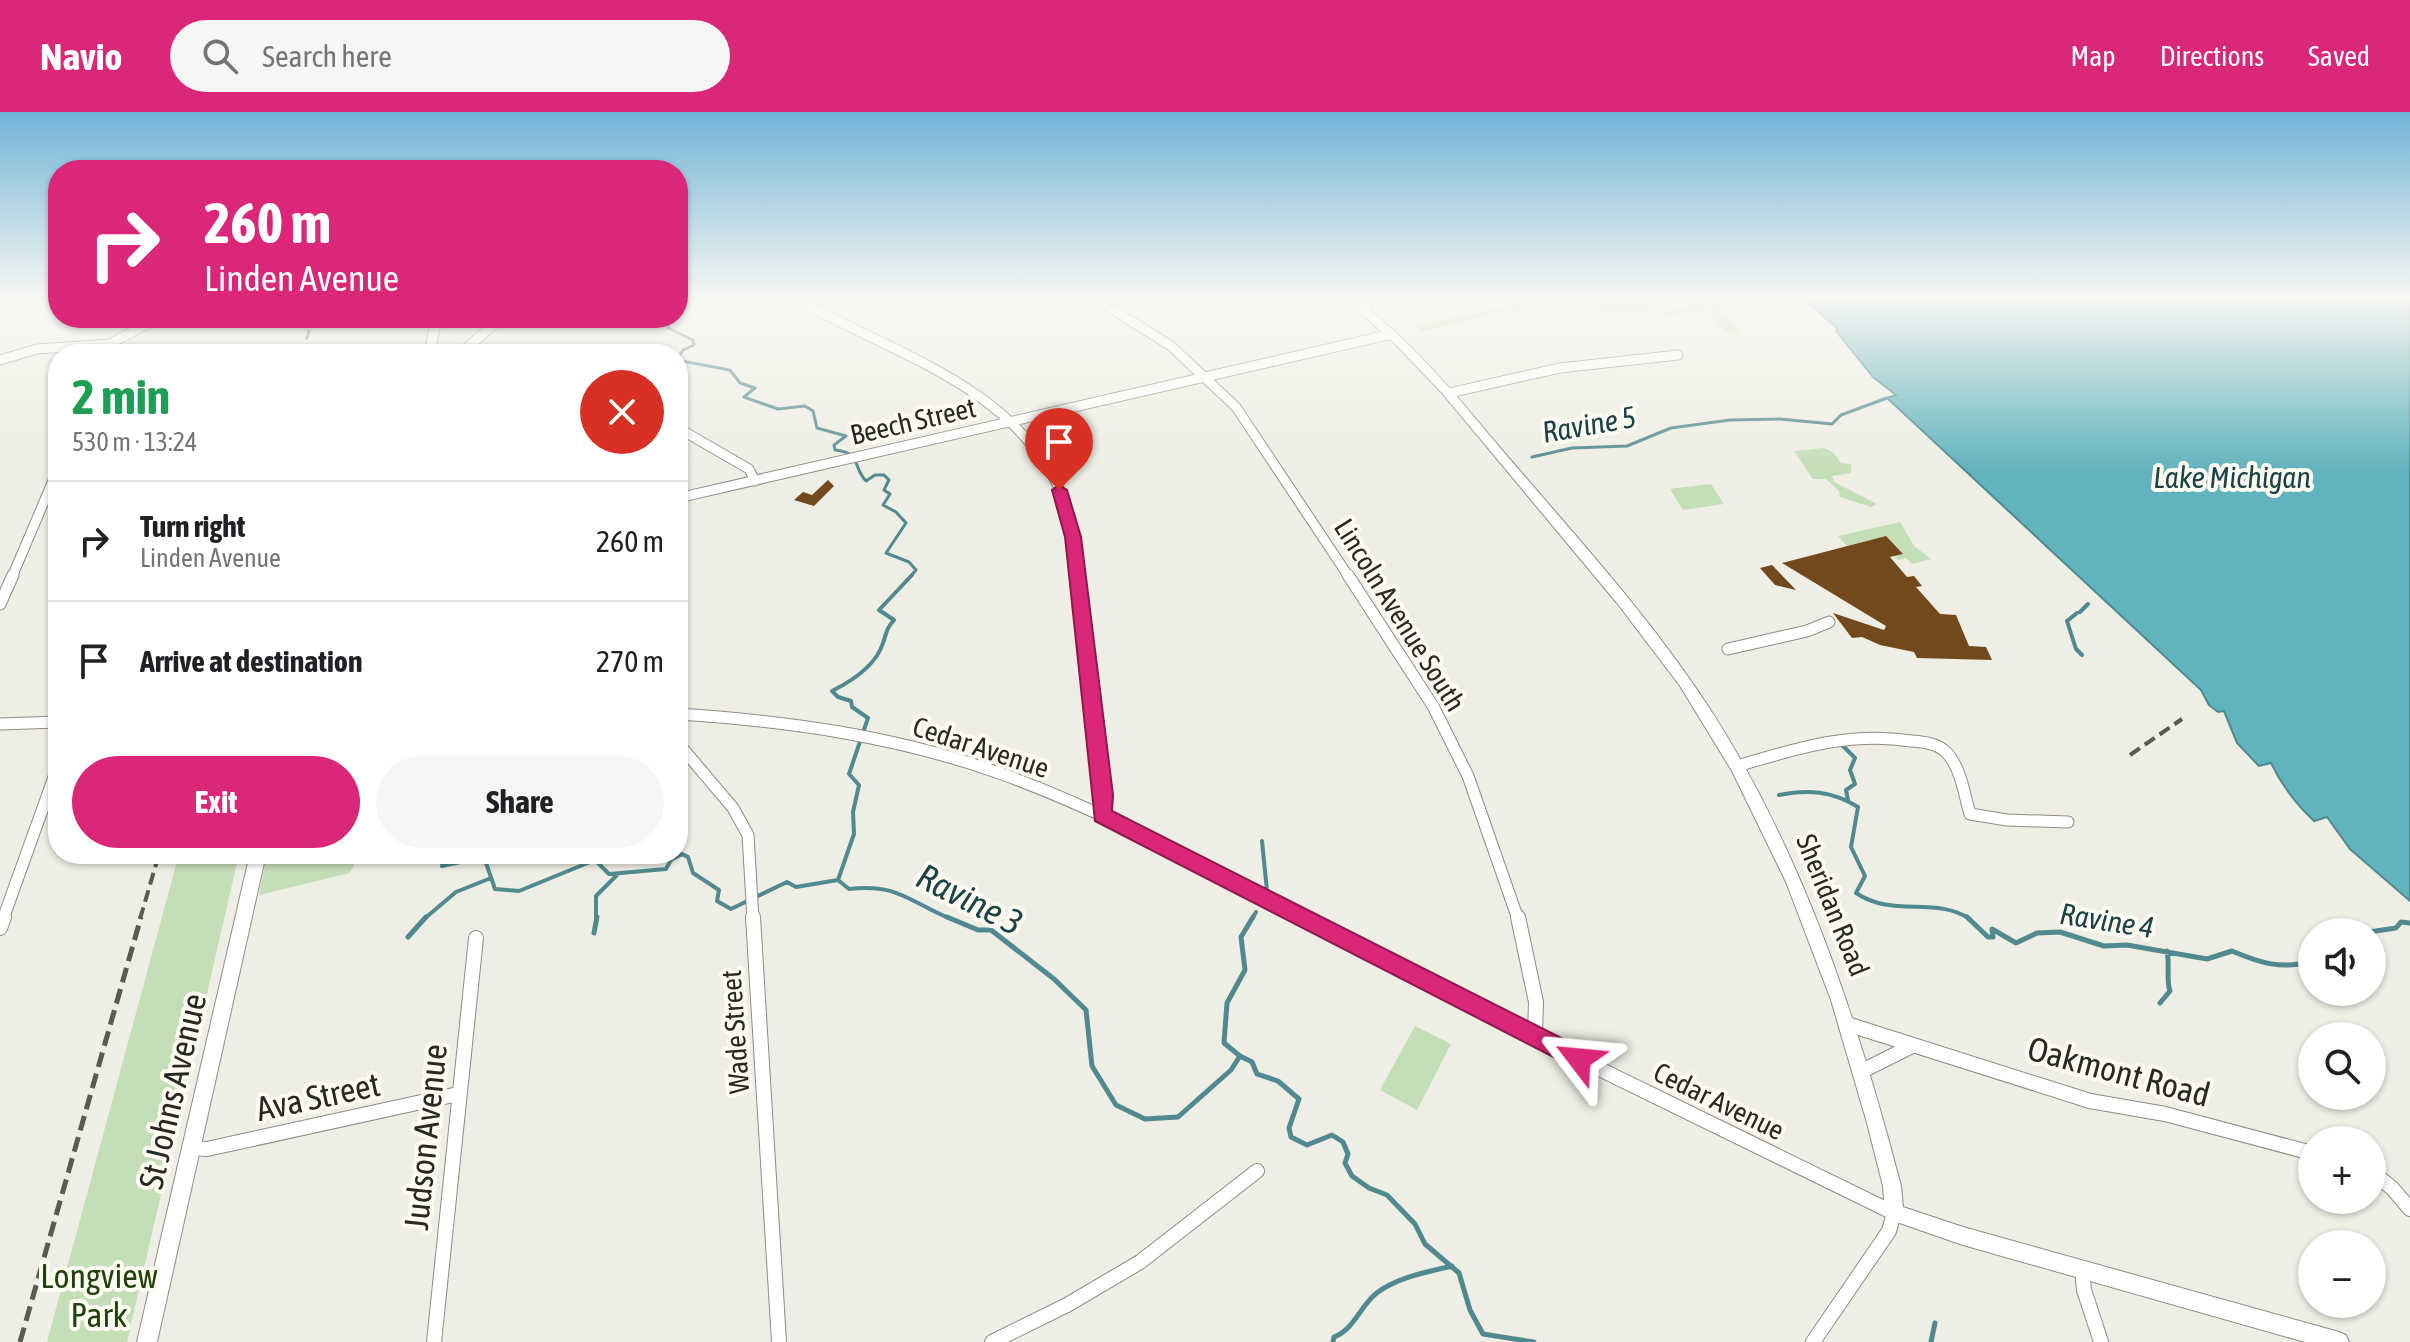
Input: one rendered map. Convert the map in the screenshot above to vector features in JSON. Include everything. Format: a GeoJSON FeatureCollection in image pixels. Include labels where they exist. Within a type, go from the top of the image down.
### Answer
{"type":"FeatureCollection","features":[{"type":"Feature","properties":{"kind":"street"},"geometry":{"type":"LineString","coordinates":[[909,356],[973,388],[1012,421],[1051,472],[1069,516],[1104,795],[1102,815]]}},
{"type":"Feature","properties":{"kind":"street","name":"Lincoln Avenue South"},"geometry":{"type":"LineString","coordinates":[[1185,356],[1236,407],[1262,443],[1433,706],[1461,762],[1500,857],[1515,904],[1536,1002],[1535,1035]]}},
{"type":"Feature","properties":{"kind":"street","name":"Beech Street"},"geometry":{"type":"LineString","coordinates":[[688,496],[1294,356]]}},
{"type":"Feature","properties":{"kind":"street","name":"Sheridan Road"},"geometry":{"type":"LineString","coordinates":[[1414,356],[1449,393],[1643,625],[1704,711],[1737,766],[1785,856],[1816,929],[1850,1025],[1892,1186],[1894,1213]]}},
{"type":"Feature","properties":{"kind":"street"},"geometry":{"type":"LineString","coordinates":[[1449,393],[1560,368],[1665,356]]}},
{"type":"Feature","properties":{"kind":"street"},"geometry":{"type":"LineString","coordinates":[[688,434],[749,469],[755,481]]}},
{"type":"Feature","properties":{"kind":"street"},"geometry":{"type":"LineString","coordinates":[[0,604],[48,492]]}},
{"type":"Feature","properties":{"kind":"street"},"geometry":{"type":"LineString","coordinates":[[1728,649],[1807,631],[1829,622]]}},
{"type":"Feature","properties":{"kind":"street","name":"Cedar Avenue"},"geometry":{"type":"LineString","coordinates":[[688,715],[817,728],[903,745],[999,773],[1102,815],[1894,1213]]}},
{"type":"Feature","properties":{"kind":"street"},"geometry":{"type":"LineString","coordinates":[[0,724],[48,722]]}},
{"type":"Feature","properties":{"kind":"street"},"geometry":{"type":"LineString","coordinates":[[1737,766],[1843,736],[1901,738],[1924,742],[1944,751],[1954,768],[1970,814],[2007,820],[2068,822]]}},
{"type":"Feature","properties":{"kind":"street","name":"Wade Street"},"geometry":{"type":"LineString","coordinates":[[688,758],[734,805],[748,835],[779,1342]]}},
{"type":"Feature","properties":{"kind":"street"},"geometry":{"type":"LineString","coordinates":[[0,928],[48,794]]}},
{"type":"Feature","properties":{"kind":"street","name":"St Johns Avenue"},"geometry":{"type":"LineString","coordinates":[[147,1342],[256,864]]}},
{"type":"Feature","properties":{"kind":"street","name":"Judson Avenue"},"geometry":{"type":"LineString","coordinates":[[434,1342],[476,938]]}},
{"type":"Feature","properties":{"kind":"street","name":"Oakmont Road"},"geometry":{"type":"LineString","coordinates":[[1850,1025],[2090,1101],[2165,1114],[2298,1149]]}},
{"type":"Feature","properties":{"kind":"street"},"geometry":{"type":"LineString","coordinates":[[1864,1070],[1912,1046]]}},
{"type":"Feature","properties":{"kind":"street","name":"Ava Street"},"geometry":{"type":"LineString","coordinates":[[190,1148],[207,1149],[458,1094]]}},
{"type":"Feature","properties":{"kind":"street"},"geometry":{"type":"LineString","coordinates":[[992,1342],[1057,1312],[1121,1275],[1185,1230],[1257,1171]]}},
{"type":"Feature","properties":{"kind":"street"},"geometry":{"type":"LineString","coordinates":[[2386,1183],[2410,1209]]}},
{"type":"Feature","properties":{"kind":"street"},"geometry":{"type":"LineString","coordinates":[[1813,1342],[1889,1231],[1894,1213],[2339,1342]]}},
{"type":"Feature","properties":{"kind":"street"},"geometry":{"type":"LineString","coordinates":[[2082,1269],[2084,1290],[2101,1342]]}},
{"type":"Feature","properties":{"kind":"green space"},"geometry":{"type":"Polygon","coordinates":[[[1824,448],[1833,452],[1841,463],[1851,464],[1851,473],[1832,476],[1834,482],[1877,504],[1871,507],[1840,497],[1839,491],[1826,479],[1813,479],[1794,451],[1824,448]]]}},
{"type":"Feature","properties":{"kind":"green space"},"geometry":{"type":"Polygon","coordinates":[[[1711,484],[1724,504],[1683,510],[1670,489],[1711,484]]]}},
{"type":"Feature","properties":{"kind":"green space"},"geometry":{"type":"Polygon","coordinates":[[[1900,522],[1914,546],[1931,559],[1912,564],[1906,558],[1898,560],[1894,556],[1902,554],[1886,536],[1847,546],[1838,536],[1900,522]]]}},
{"type":"Feature","properties":{"kind":"green space","name":"Longview Park"},"geometry":{"type":"Polygon","coordinates":[[[176,864],[237,864],[127,1342],[47,1342],[176,864]]]}},
{"type":"Feature","properties":{"kind":"green space"},"geometry":{"type":"Polygon","coordinates":[[[265,864],[354,864],[350,873],[259,895],[265,864]]]}},
{"type":"Feature","properties":{"kind":"green space"},"geometry":{"type":"Polygon","coordinates":[[[1415,1026],[1451,1044],[1417,1110],[1380,1090],[1415,1026]]]}},
{"type":"Feature","properties":{"kind":"water","name":"Lake Michigan"},"geometry":{"type":"Polygon","coordinates":[[[1856,356],[2410,356],[2410,901],[2350,849],[2327,817],[2314,821],[2307,815],[2271,763],[2259,766],[2237,743],[2224,711],[2218,712],[2209,705],[2201,690],[1887,398],[1896,395],[1873,377],[1856,356]]]}},
{"type":"Feature","properties":{"kind":"building"},"geometry":{"type":"Polygon","coordinates":[[[828,480],[834,486],[814,506],[794,500],[803,492],[812,495],[828,480]]]}},
{"type":"Feature","properties":{"kind":"building"},"geometry":{"type":"Polygon","coordinates":[[[1886,536],[1903,554],[1890,557],[1907,577],[1914,576],[1922,586],[1916,587],[1940,614],[1956,615],[1969,646],[1986,647],[1992,660],[1917,658],[1914,652],[1880,645],[1862,637],[1852,638],[1833,613],[1884,630],[1886,626],[1782,563],[1886,536]]]}},
{"type":"Feature","properties":{"kind":"building"},"geometry":{"type":"Polygon","coordinates":[[[1772,565],[1796,590],[1775,585],[1760,568],[1772,565]]]}},
{"type":"Feature","properties":{"kind":"waterway","name":"Ravine 3"},"geometry":{"type":"LineString","coordinates":[[688,362],[730,370],[740,383],[755,388],[744,397],[778,409],[805,406],[813,411],[817,428],[846,436],[834,445],[835,450],[853,457],[866,481],[875,475],[884,475],[889,480],[884,490],[890,494],[883,505],[896,512],[906,523],[886,553],[909,562],[916,570],[910,577]]}},
{"type":"Feature","properties":{"kind":"waterway","name":"Ravine 5"},"geometry":{"type":"LineString","coordinates":[[1532,457],[1572,448],[1627,446],[1671,428],[1730,420],[1780,419],[1832,424],[1841,415],[1887,398]]}},
{"type":"Feature","properties":{"kind":"waterway","name":"Ravine 3"},"geometry":{"type":"LineString","coordinates":[[838,880],[854,834],[853,812],[859,785],[849,774],[868,718],[852,707],[851,701],[838,697],[832,691],[855,677],[875,659],[894,620],[879,610],[912,575]]}},
{"type":"Feature","properties":{"kind":"waterway"},"geometry":{"type":"LineString","coordinates":[[2080,612],[2088,604]]}},
{"type":"Feature","properties":{"kind":"waterway"},"geometry":{"type":"LineString","coordinates":[[2077,613],[2067,621],[2076,649],[2082,655]]}},
{"type":"Feature","properties":{"kind":"waterway"},"geometry":{"type":"LineString","coordinates":[[1843,746],[1855,758],[1850,770],[1855,784],[1846,790],[1848,800]]}},
{"type":"Feature","properties":{"kind":"waterway","name":"Ravine 4"},"geometry":{"type":"LineString","coordinates":[[1779,795],[1820,793],[1858,807],[1851,847],[1865,876],[1856,893],[1885,904],[1943,909],[1968,918]]}},
{"type":"Feature","properties":{"kind":"waterway"},"geometry":{"type":"LineString","coordinates":[[1262,841],[1267,891]]}},
{"type":"Feature","properties":{"kind":"waterway","name":"Ravine 3"},"geometry":{"type":"LineString","coordinates":[[688,857],[693,873],[719,890],[717,901],[731,909],[787,882],[796,887],[838,880]]}},
{"type":"Feature","properties":{"kind":"waterway","name":"Ravine 3"},"geometry":{"type":"LineString","coordinates":[[442,864],[451,864]]}},
{"type":"Feature","properties":{"kind":"waterway","name":"Ravine 3"},"geometry":{"type":"LineString","coordinates":[[486,864],[495,889],[519,891],[585,864]]}},
{"type":"Feature","properties":{"kind":"waterway","name":"Ravine 3"},"geometry":{"type":"LineString","coordinates":[[599,864],[609,874],[666,869],[669,864]]}},
{"type":"Feature","properties":{"kind":"waterway"},"geometry":{"type":"LineString","coordinates":[[596,919],[596,896],[618,874]]}},
{"type":"Feature","properties":{"kind":"waterway"},"geometry":{"type":"LineString","coordinates":[[425,918],[456,892],[491,878]]}},
{"type":"Feature","properties":{"kind":"waterway","name":"Ravine 3"},"geometry":{"type":"LineString","coordinates":[[838,880],[849,889],[892,891],[947,917]]}},
{"type":"Feature","properties":{"kind":"waterway"},"geometry":{"type":"LineString","coordinates":[[1252,919],[1256,912]]}},
{"type":"Feature","properties":{"kind":"waterway"},"geometry":{"type":"LineString","coordinates":[[594,933],[597,917]]}},
{"type":"Feature","properties":{"kind":"waterway","name":"Ravine 3"},"geometry":{"type":"LineString","coordinates":[[947,917],[978,930],[991,930],[1054,979],[1086,1010],[1092,1066],[1116,1105],[1145,1119],[1178,1117],[1231,1070],[1240,1056]]}},
{"type":"Feature","properties":{"kind":"waterway","name":"Ravine 3"},"geometry":{"type":"LineString","coordinates":[[947,917],[951,919]]}},
{"type":"Feature","properties":{"kind":"waterway"},"geometry":{"type":"LineString","coordinates":[[1240,1056],[1224,1043],[1227,1003],[1245,970],[1241,937],[1253,917]]}},
{"type":"Feature","properties":{"kind":"waterway"},"geometry":{"type":"LineString","coordinates":[[408,937],[425,918]]}},
{"type":"Feature","properties":{"kind":"waterway","name":"Ravine 4"},"geometry":{"type":"LineString","coordinates":[[1968,918],[1988,937],[1993,937],[1992,929],[2016,943],[2037,933],[2060,932],[2104,946],[2127,945],[2167,952]]}},
{"type":"Feature","properties":{"kind":"waterway","name":"Ravine 4"},"geometry":{"type":"LineString","coordinates":[[2386,929],[2396,928],[2401,922],[2410,923]]}},
{"type":"Feature","properties":{"kind":"waterway","name":"Ravine 4"},"geometry":{"type":"LineString","coordinates":[[2167,952],[2207,959],[2232,951],[2271,964],[2298,964]]}},
{"type":"Feature","properties":{"kind":"waterway"},"geometry":{"type":"LineString","coordinates":[[2160,1003],[2170,991],[2167,952]]}},
{"type":"Feature","properties":{"kind":"waterway","name":"Ravine 3"},"geometry":{"type":"LineString","coordinates":[[1240,1056],[1252,1062],[1257,1074],[1278,1081],[1299,1099],[1289,1128],[1291,1137],[1307,1145],[1332,1135],[1343,1142],[1348,1154],[1345,1163],[1352,1176],[1369,1188],[1387,1195],[1415,1224],[1425,1244],[1451,1266]]}},
{"type":"Feature","properties":{"kind":"waterway","name":"Ravine 3"},"geometry":{"type":"LineString","coordinates":[[1333,1342],[1334,1337],[1352,1323],[1378,1292],[1404,1279],[1451,1266]]}},
{"type":"Feature","properties":{"kind":"waterway","name":"Ravine 3"},"geometry":{"type":"LineString","coordinates":[[1451,1266],[1459,1273],[1470,1310],[1483,1334],[1534,1342]]}},
{"type":"Feature","properties":{"kind":"waterway"},"geometry":{"type":"LineString","coordinates":[[1931,1342],[1935,1323]]}},
{"type":"Feature","properties":{"kind":"railway"},"geometry":{"type":"LineString","coordinates":[[2130,755],[2182,719]]}},
{"type":"Feature","properties":{"kind":"railway"},"geometry":{"type":"LineString","coordinates":[[140,919],[156,864]]}},
{"type":"Feature","properties":{"kind":"railway"},"geometry":{"type":"LineString","coordinates":[[20,1342],[141,917]]}},
{"type":"Feature","properties":{"kind":"route"},"geometry":{"type":"LineString","coordinates":[[1059,490],[1073,537],[1087,642],[1087,664],[1104,795],[1102,815],[1579,1059]]}}]}
